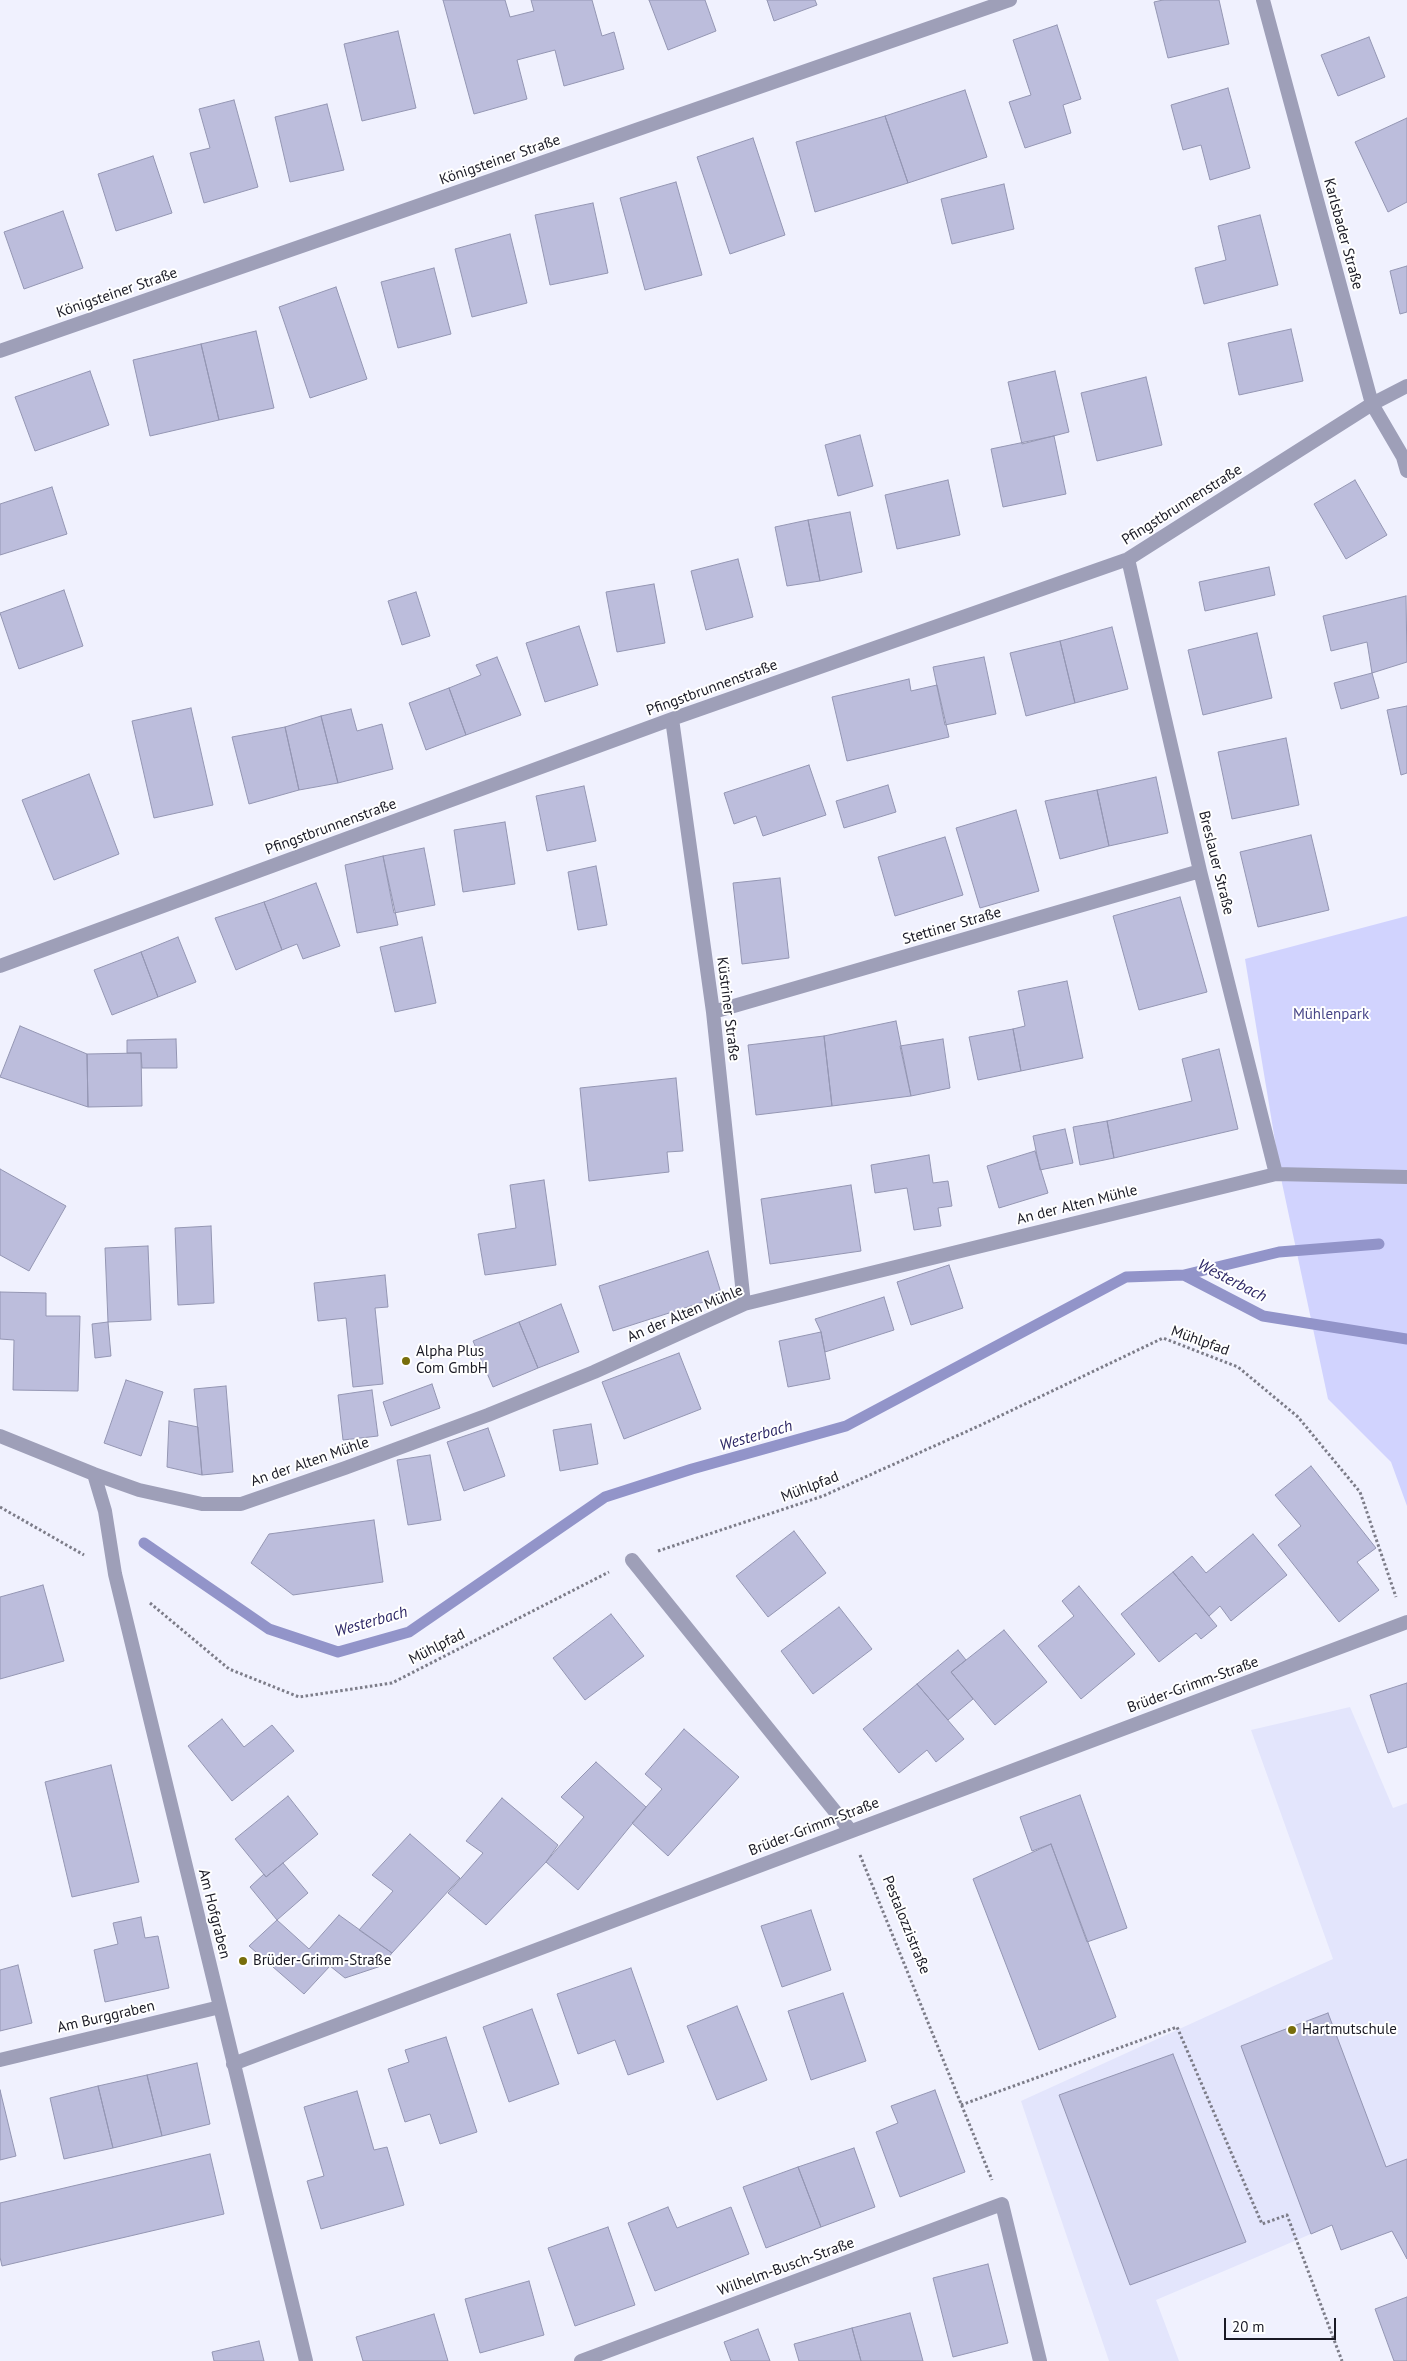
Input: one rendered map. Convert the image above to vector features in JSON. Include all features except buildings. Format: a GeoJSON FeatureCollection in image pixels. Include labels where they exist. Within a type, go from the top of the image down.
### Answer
{"type":"FeatureCollection","features":[{"type":"Feature","properties":{"kind":"street","name":"Königsteiner Straße"},"geometry":{"type":"LineString","coordinates":[[0,351],[1010,0]]}},
{"type":"Feature","properties":{"kind":"street","name":"Karlsbader Straße"},"geometry":{"type":"LineString","coordinates":[[1263,0],[1372,404],[1403,457],[1407,471]]}},
{"type":"Feature","properties":{"kind":"street","name":"Pfingstbrunnenstraße"},"geometry":{"type":"LineString","coordinates":[[0,966],[672,719],[1128,559],[1372,404],[1407,386]]}},
{"type":"Feature","properties":{"kind":"street","name":"Breslauer Straße"},"geometry":{"type":"LineString","coordinates":[[1128,559],[1200,871],[1276,1174]]}},
{"type":"Feature","properties":{"kind":"street","name":"Küstriner Straße"},"geometry":{"type":"LineString","coordinates":[[672,719],[713,1012],[744,1304]]}},
{"type":"Feature","properties":{"kind":"street","name":"Stettiner Straße"},"geometry":{"type":"LineString","coordinates":[[713,1012],[1200,871]]}},
{"type":"Feature","properties":{"kind":"street","name":"An der Alten Mühle"},"geometry":{"type":"LineString","coordinates":[[0,1436],[139,1490],[202,1504],[241,1504],[488,1415],[594,1372],[744,1304],[1276,1174],[1407,1177]]}},
{"type":"Feature","properties":{"kind":"street","name":"Am Hofgraben"},"geometry":{"type":"LineString","coordinates":[[94,1474],[105,1511],[115,1574],[306,2361]]}},
{"type":"Feature","properties":{"kind":"street"},"geometry":{"type":"LineString","coordinates":[[632,1560],[850,1830]]}},
{"type":"Feature","properties":{"kind":"street","name":"Brüder-Grimm-Straße"},"geometry":{"type":"LineString","coordinates":[[233,2064],[1406,1622]]}},
{"type":"Feature","properties":{"kind":"street","name":"Am Burggraben"},"geometry":{"type":"LineString","coordinates":[[0,2060],[220,2007]]}},
{"type":"Feature","properties":{"kind":"street"},"geometry":{"type":"LineString","coordinates":[[1002,2204],[1040,2361]]}},
{"type":"Feature","properties":{"kind":"street","name":"Wilhelm-Busch-Straße"},"geometry":{"type":"LineString","coordinates":[[581,2361],[1002,2204]]}},
{"type":"Feature","properties":{"kind":"path","name":"Mühlpfad"},"geometry":{"type":"LineString","coordinates":[[0,1507],[115,1574],[229,1669],[299,1697],[392,1683],[632,1560],[823,1496],[981,1425],[1163,1338],[1238,1367],[1304,1424],[1360,1492],[1406,1622]]}},
{"type":"Feature","properties":{"kind":"path","name":"Pestalozzistraße"},"geometry":{"type":"LineString","coordinates":[[850,1830],[1002,2204]]}},
{"type":"Feature","properties":{"kind":"path"},"geometry":{"type":"LineString","coordinates":[[961,2105],[1177,2027],[1262,2224],[1287,2215],[1342,2361]]}},
{"type":"Feature","properties":{"kind":"shaded area","name":"Hartmutschule"},"geometry":{"type":"Polygon","coordinates":[[[1350,1707],[1393,1808],[1407,1803],[1407,2259],[1392,2231],[1341,2250],[1332,2225],[1156,2300],[1179,2361],[1109,2361],[1021,2101],[1333,1959],[1251,1730],[1350,1707]]]}},
{"type":"Feature","properties":{"kind":"green space","name":"Mühlenpark"},"geometry":{"type":"Polygon","coordinates":[[[1407,916],[1407,1506],[1391,1462],[1328,1399],[1282,1183],[1245,959],[1407,916]]]}},
{"type":"Feature","properties":{"kind":"waterway"},"geometry":{"type":"LineString","coordinates":[[1184,1275],[1279,1252],[1379,1244]]}},
{"type":"Feature","properties":{"kind":"waterway","name":"Westerbach"},"geometry":{"type":"LineString","coordinates":[[144,1543],[269,1629],[338,1652],[409,1632],[605,1497],[692,1469],[846,1426],[1126,1277],[1184,1275],[1263,1316],[1407,1339]]}},
{"type":"Feature","properties":{"kind":"place","name":"Alpha Plus Com GmbH"},"geometry":{"type":"Point","coordinates":[406,1361]}},
{"type":"Feature","properties":{"kind":"place","name":"Brüder-Grimm-Straße"},"geometry":{"type":"Point","coordinates":[243,1961]}},
{"type":"Feature","properties":{"kind":"place","name":"Hartmutschule"},"geometry":{"type":"Point","coordinates":[1292,2030]}}]}
